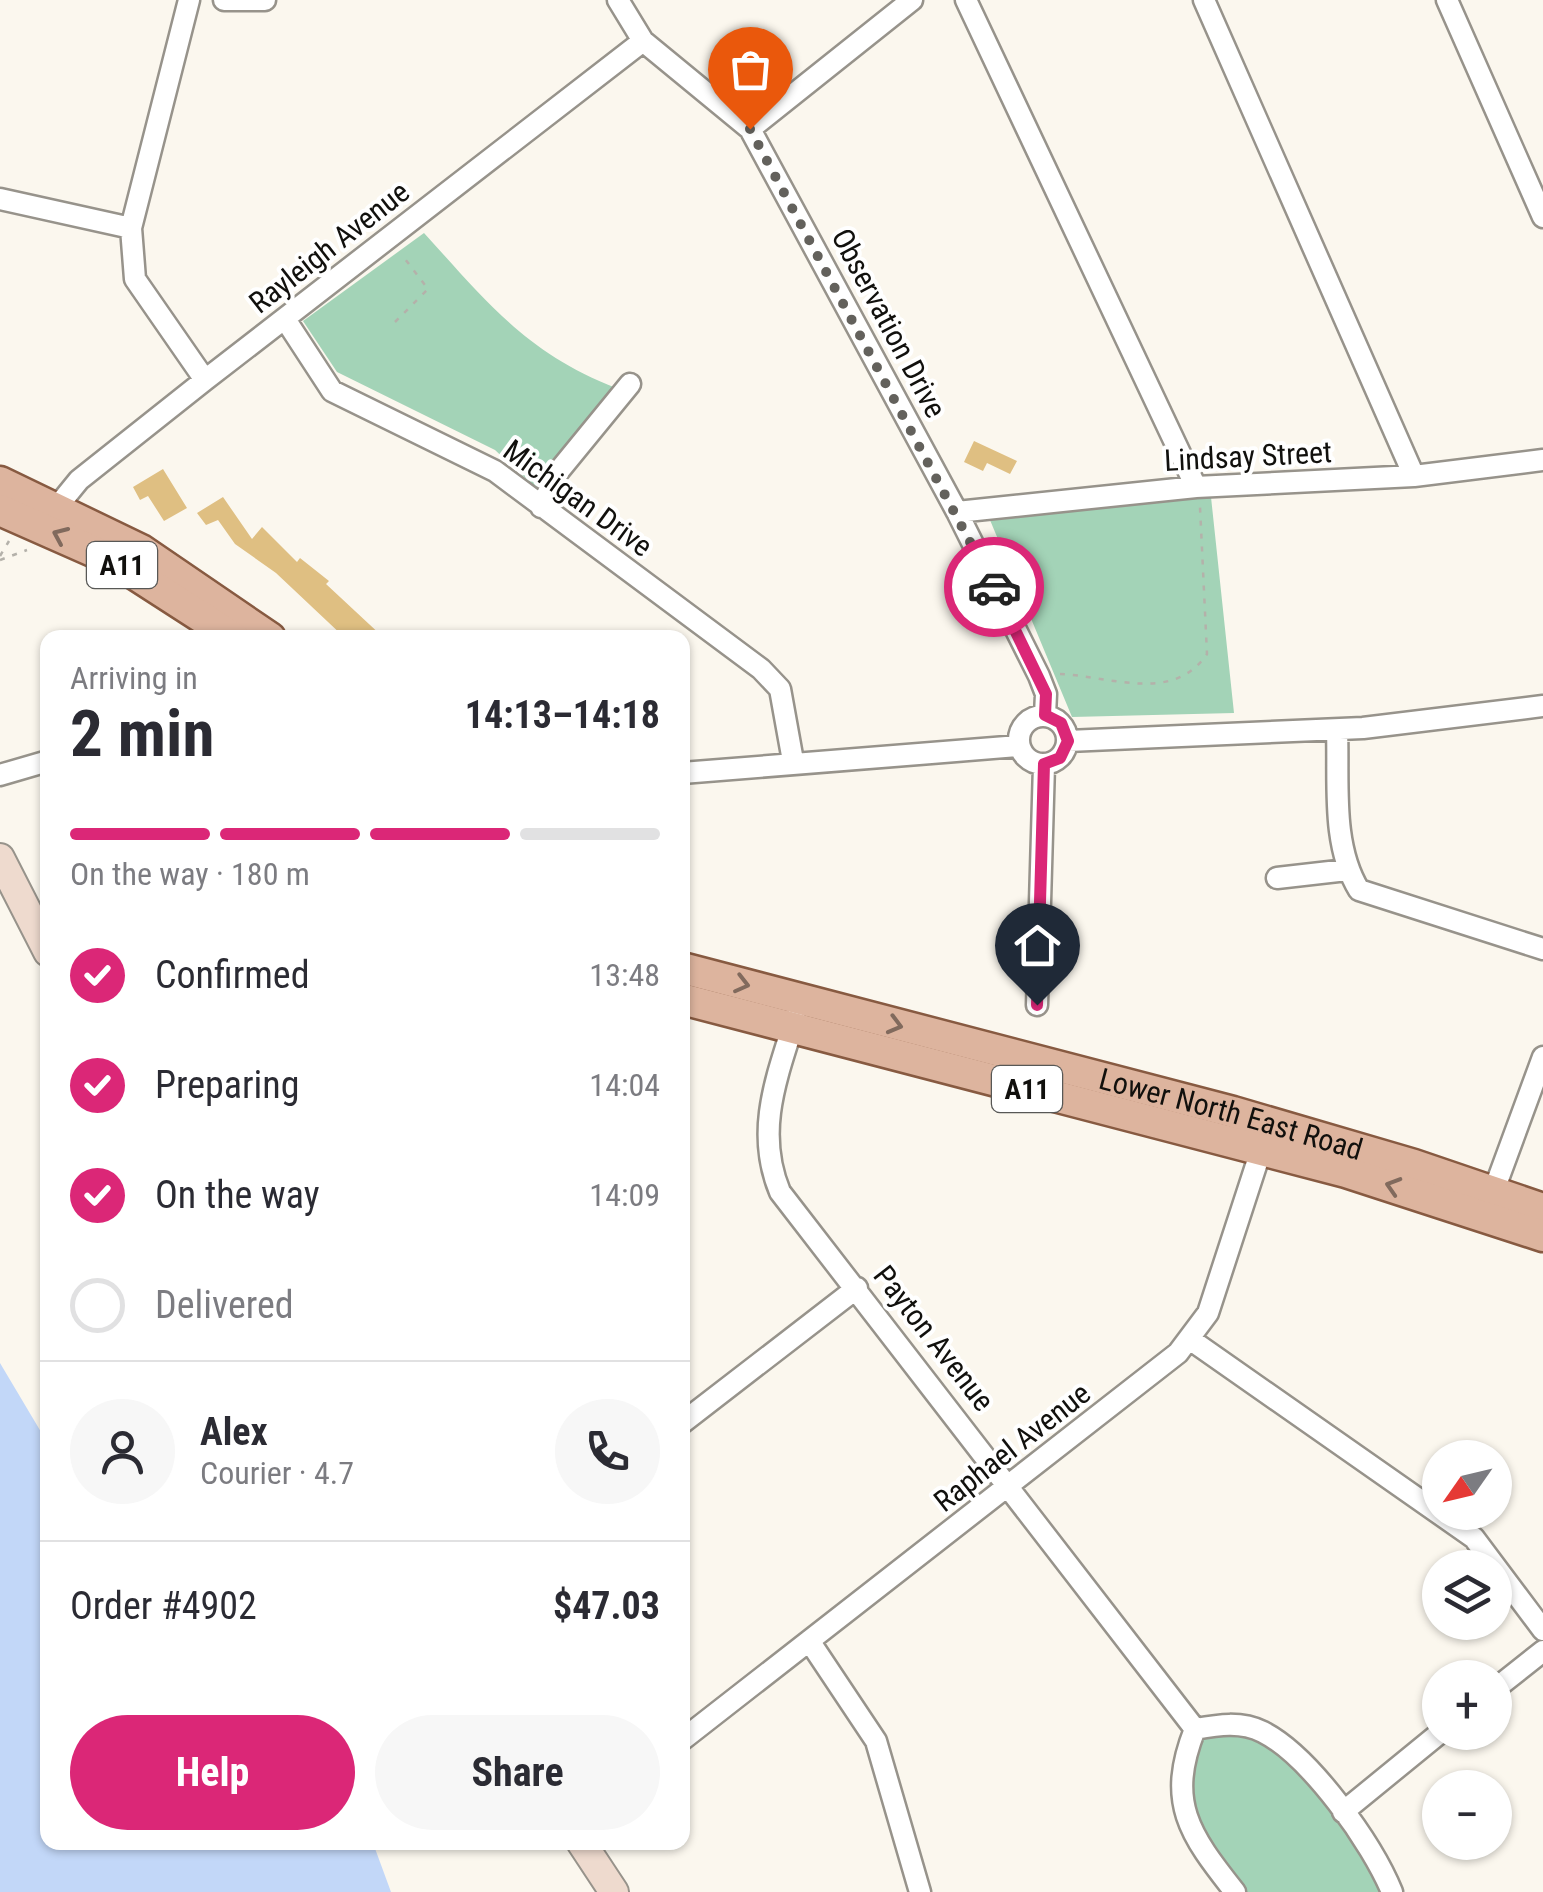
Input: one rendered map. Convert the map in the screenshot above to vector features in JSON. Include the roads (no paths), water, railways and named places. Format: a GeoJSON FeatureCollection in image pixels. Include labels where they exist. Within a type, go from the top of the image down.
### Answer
{"type":"FeatureCollection","features":[{"type":"Feature","properties":{"kind":"main road","name":"A11"},"geometry":{"type":"LineString","coordinates":[[0,482],[57,506],[157,560],[258,630]]}},
{"type":"Feature","properties":{"kind":"main road","name":"A11"},"geometry":{"type":"LineString","coordinates":[[8,521],[113,560],[222,630]]}},
{"type":"Feature","properties":{"kind":"main road","name":"Lower North East Road"},"geometry":{"type":"LineString","coordinates":[[690,971],[797,1013],[1266,1136],[1490,1204],[1543,1209]]}},
{"type":"Feature","properties":{"kind":"main road","name":"Lower North East Road"},"geometry":{"type":"LineString","coordinates":[[690,1000],[797,1013]]}},
{"type":"Feature","properties":{"kind":"main road","name":"Lower North East Road"},"geometry":{"type":"LineString","coordinates":[[1490,1204],[1543,1236]]}},
{"type":"Feature","properties":{"kind":"street"},"geometry":{"type":"LineString","coordinates":[[189,0],[131,228],[136,279],[205,380]]}},
{"type":"Feature","properties":{"kind":"street"},"geometry":{"type":"LineString","coordinates":[[224,0],[265,0]]}},
{"type":"Feature","properties":{"kind":"street","name":"Observation Drive"},"geometry":{"type":"LineString","coordinates":[[618,0],[643,40],[750,129],[957,512],[1039,676],[1046,694],[1045,715]]}},
{"type":"Feature","properties":{"kind":"street"},"geometry":{"type":"LineString","coordinates":[[750,129],[912,0]]}},
{"type":"Feature","properties":{"kind":"street"},"geometry":{"type":"LineString","coordinates":[[966,0],[1200,487]]}},
{"type":"Feature","properties":{"kind":"street"},"geometry":{"type":"LineString","coordinates":[[1204,0],[1414,476]]}},
{"type":"Feature","properties":{"kind":"street"},"geometry":{"type":"LineString","coordinates":[[1447,0],[1543,217]]}},
{"type":"Feature","properties":{"kind":"street","name":"Rayleigh Avenue"},"geometry":{"type":"LineString","coordinates":[[57,506],[80,480],[205,380],[643,40]]}},
{"type":"Feature","properties":{"kind":"street"},"geometry":{"type":"LineString","coordinates":[[0,199],[131,228]]}},
{"type":"Feature","properties":{"kind":"street","name":"Michigan Drive"},"geometry":{"type":"LineString","coordinates":[[285,319],[332,391],[495,471],[761,668],[780,689],[793,761]]}},
{"type":"Feature","properties":{"kind":"street"},"geometry":{"type":"LineString","coordinates":[[541,507],[558,472],[630,384]]}},
{"type":"Feature","properties":{"kind":"street","name":"Lindsay Street"},"geometry":{"type":"LineString","coordinates":[[957,512],[1200,487],[1414,476],[1543,460]]}},
{"type":"Feature","properties":{"kind":"street"},"geometry":{"type":"LineString","coordinates":[[1068,741],[1338,730],[1543,706]]}},
{"type":"Feature","properties":{"kind":"street"},"geometry":{"type":"LineString","coordinates":[[1045,715],[1061,723],[1068,741],[1060,758],[1044,764],[1025,756],[1019,746],[1026,722],[1045,715]]}},
{"type":"Feature","properties":{"kind":"street"},"geometry":{"type":"LineString","coordinates":[[1338,730],[1341,838],[1347,870],[1359,890],[1543,949]]}},
{"type":"Feature","properties":{"kind":"street"},"geometry":{"type":"LineString","coordinates":[[690,772],[1019,746]]}},
{"type":"Feature","properties":{"kind":"street"},"geometry":{"type":"LineString","coordinates":[[0,775],[40,763]]}},
{"type":"Feature","properties":{"kind":"street"},"geometry":{"type":"LineString","coordinates":[[1037,1005],[1044,764]]}},
{"type":"Feature","properties":{"kind":"street"},"geometry":{"type":"LineString","coordinates":[[0,858],[40,936]]}},
{"type":"Feature","properties":{"kind":"street"},"geometry":{"type":"LineString","coordinates":[[1277,878],[1347,870]]}},
{"type":"Feature","properties":{"kind":"street","name":"Payton Avenue"},"geometry":{"type":"LineString","coordinates":[[797,1013],[766,1129],[767,1160],[780,1192],[1010,1485],[1195,1730]]}},
{"type":"Feature","properties":{"kind":"street"},"geometry":{"type":"LineString","coordinates":[[1490,1204],[1543,1057]]}},
{"type":"Feature","properties":{"kind":"street","name":"Raphael Avenue"},"geometry":{"type":"LineString","coordinates":[[690,1734],[1163,1368],[1191,1340],[1208,1314],[1266,1136]]}},
{"type":"Feature","properties":{"kind":"street"},"geometry":{"type":"LineString","coordinates":[[690,1417],[857,1288]]}},
{"type":"Feature","properties":{"kind":"street"},"geometry":{"type":"LineString","coordinates":[[1191,1340],[1474,1538],[1543,1630]]}},
{"type":"Feature","properties":{"kind":"street"},"geometry":{"type":"LineString","coordinates":[[810,1642],[876,1742],[920,1892]]}},
{"type":"Feature","properties":{"kind":"street"},"geometry":{"type":"LineString","coordinates":[[1512,1675],[1543,1650]]}},
{"type":"Feature","properties":{"kind":"street"},"geometry":{"type":"LineString","coordinates":[[1232,1891],[1192,1830],[1180,1797],[1181,1764],[1195,1730],[1227,1723],[1260,1730],[1292,1751],[1343,1812],[1392,1892]]}},
{"type":"Feature","properties":{"kind":"street"},"geometry":{"type":"LineString","coordinates":[[1343,1812],[1422,1748]]}},
{"type":"Feature","properties":{"kind":"street"},"geometry":{"type":"LineString","coordinates":[[586,1850],[614,1892]]}},
{"type":"Feature","properties":{"kind":"water"},"geometry":{"type":"Polygon","coordinates":[[[0,1363],[40,1430],[40,1850],[376,1850],[391,1892],[0,1892],[0,1363]]]}}]}
